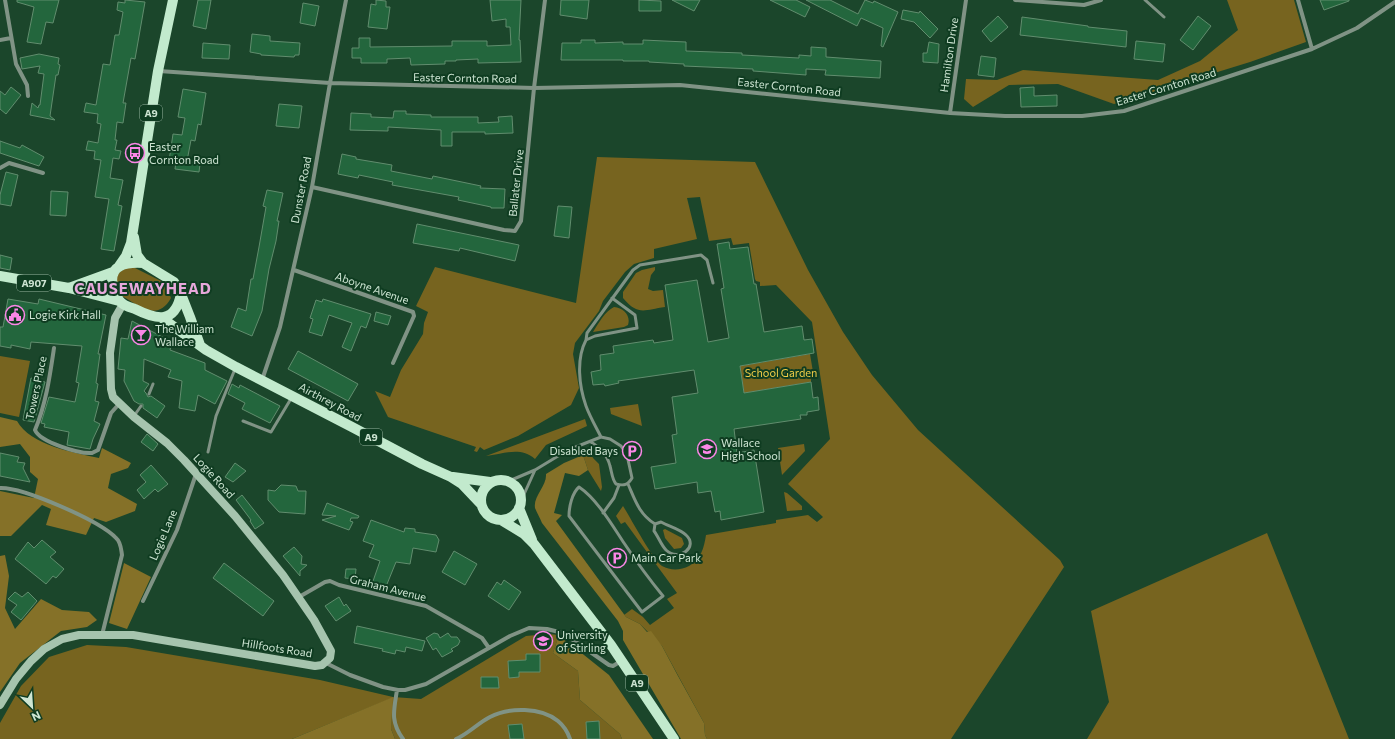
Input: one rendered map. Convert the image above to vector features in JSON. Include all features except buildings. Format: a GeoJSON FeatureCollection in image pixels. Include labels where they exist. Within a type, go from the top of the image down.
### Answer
{"type":"FeatureCollection","features":[{"type":"Feature","properties":{"kind":"main road","name":"A9"},"geometry":{"type":"LineString","coordinates":[[116,269],[126,256],[131,243],[158,71],[173,0]]}},
{"type":"Feature","properties":{"kind":"main road","name":"A9"},"geometry":{"type":"LineString","coordinates":[[133,227],[137,255],[142,263]]}},
{"type":"Feature","properties":{"kind":"main road"},"geometry":{"type":"LineString","coordinates":[[121,302],[114,292],[112,282],[116,269],[130,262],[142,263],[174,282],[181,294],[200,345]]}},
{"type":"Feature","properties":{"kind":"main road","name":"A907"},"geometry":{"type":"LineString","coordinates":[[69,288],[116,269]]}},
{"type":"Feature","properties":{"kind":"main road","name":"A907"},"geometry":{"type":"LineString","coordinates":[[0,276],[69,288],[121,302]]}},
{"type":"Feature","properties":{"kind":"main road"},"geometry":{"type":"LineString","coordinates":[[162,318],[171,314],[179,305],[181,294]]}},
{"type":"Feature","properties":{"kind":"main road","name":"A9"},"geometry":{"type":"LineString","coordinates":[[121,302],[151,317],[162,318]]}},
{"type":"Feature","properties":{"kind":"main road","name":"Logie Road"},"geometry":{"type":"LineString","coordinates":[[121,302],[115,318],[110,358],[111,389],[113,397],[134,417],[167,443],[248,532],[299,597],[314,620],[331,651],[330,658],[326,663]]}},
{"type":"Feature","properties":{"kind":"main road","name":"Airthrey Road"},"geometry":{"type":"LineString","coordinates":[[162,318],[200,345],[236,367],[422,464],[451,477]]}},
{"type":"Feature","properties":{"kind":"main road","name":"A9"},"geometry":{"type":"LineString","coordinates":[[451,477],[490,482],[503,479],[509,481],[518,489],[520,504],[534,544]]}},
{"type":"Feature","properties":{"kind":"main road","name":"A9"},"geometry":{"type":"LineString","coordinates":[[451,477],[462,484],[480,503],[486,514],[490,517],[501,520],[524,534],[534,544],[622,661],[674,739]]}},
{"type":"Feature","properties":{"kind":"main road"},"geometry":{"type":"LineString","coordinates":[[480,503],[482,491],[490,482]]}},
{"type":"Feature","properties":{"kind":"main road"},"geometry":{"type":"LineString","coordinates":[[501,520],[512,517],[520,504]]}},
{"type":"Feature","properties":{"kind":"main road","name":"Hillfoots Road"},"geometry":{"type":"LineString","coordinates":[[0,705],[16,679],[31,661],[44,649],[62,639],[80,635],[133,635],[315,666],[322,666],[326,663]]}},
{"type":"Feature","properties":{"kind":"street"},"geometry":{"type":"LineString","coordinates":[[4,0],[16,64],[27,85],[28,96]]}},
{"type":"Feature","properties":{"kind":"street","name":"Dunster Road"},"geometry":{"type":"LineString","coordinates":[[262,380],[280,327],[294,270],[312,187],[346,0]]}},
{"type":"Feature","properties":{"kind":"street","name":"Ballater Drive"},"geometry":{"type":"LineString","coordinates":[[312,187],[504,230],[515,231],[521,222],[534,88],[545,0]]}},
{"type":"Feature","properties":{"kind":"street","name":"Hamilton Drive"},"geometry":{"type":"LineString","coordinates":[[950,113],[966,0]]}},
{"type":"Feature","properties":{"kind":"street"},"geometry":{"type":"LineString","coordinates":[[1015,0],[1084,5],[1101,0]]}},
{"type":"Feature","properties":{"kind":"street"},"geometry":{"type":"LineString","coordinates":[[1298,0],[1312,49]]}},
{"type":"Feature","properties":{"kind":"street","name":"Easter Cornton Road"},"geometry":{"type":"LineString","coordinates":[[158,71],[330,83],[534,88],[680,85],[950,113],[1005,116],[1082,116],[1124,111],[1312,49],[1357,28],[1395,2]]}},
{"type":"Feature","properties":{"kind":"street"},"geometry":{"type":"LineString","coordinates":[[0,40],[11,38]]}},
{"type":"Feature","properties":{"kind":"street"},"geometry":{"type":"LineString","coordinates":[[0,168],[9,163],[43,173]]}},
{"type":"Feature","properties":{"kind":"street","name":"Aboyne Avenue"},"geometry":{"type":"LineString","coordinates":[[294,270],[413,312],[414,316],[393,363]]}},
{"type":"Feature","properties":{"kind":"street","name":"Towers Place"},"geometry":{"type":"LineString","coordinates":[[54,348],[40,420],[35,430],[37,435],[42,439],[66,448],[93,453],[98,450],[110,413],[119,404]]}},
{"type":"Feature","properties":{"kind":"street","name":"Logie Lane"},"geometry":{"type":"LineString","coordinates":[[143,601],[177,530],[196,474]]}},
{"type":"Feature","properties":{"kind":"street"},"geometry":{"type":"LineString","coordinates":[[0,488],[18,491],[59,506],[101,526],[117,539],[121,547],[122,555],[102,635]]}},
{"type":"Feature","properties":{"kind":"street","name":"Graham Avenue"},"geometry":{"type":"LineString","coordinates":[[299,597],[324,582],[330,581],[426,606],[482,638],[489,648]]}},
{"type":"Feature","properties":{"kind":"street","name":"Hillfoots Road"},"geometry":{"type":"LineString","coordinates":[[326,663],[350,675],[383,687],[396,690],[405,690],[426,684],[510,636],[529,628],[547,629],[563,633],[609,665],[613,666],[622,661]]}},
{"type":"Feature","properties":{"kind":"street"},"geometry":{"type":"LineString","coordinates":[[396,690],[394,721],[397,731],[403,739]]}},
{"type":"Feature","properties":{"kind":"street"},"geometry":{"type":"LineString","coordinates":[[456,739],[492,716],[505,711],[518,710],[536,712],[547,715],[559,721],[570,739]]}},
{"type":"Feature","properties":{"kind":"lane"},"geometry":{"type":"LineString","coordinates":[[1145,0],[1164,17]]}},
{"type":"Feature","properties":{"kind":"lane"},"geometry":{"type":"LineString","coordinates":[[601,437],[586,406],[582,389],[580,359],[587,333],[612,298],[633,270],[640,265],[701,255],[707,260],[713,283]]}},
{"type":"Feature","properties":{"kind":"lane"},"geometry":{"type":"LineString","coordinates":[[586,340],[595,336],[637,328],[635,315],[612,298]]}},
{"type":"Feature","properties":{"kind":"lane"},"geometry":{"type":"LineString","coordinates":[[208,452],[216,416],[236,367]]}},
{"type":"Feature","properties":{"kind":"lane"},"geometry":{"type":"LineString","coordinates":[[148,394],[153,384]]}},
{"type":"Feature","properties":{"kind":"lane"},"geometry":{"type":"LineString","coordinates":[[243,421],[271,432],[292,396]]}},
{"type":"Feature","properties":{"kind":"lane"},"geometry":{"type":"LineString","coordinates":[[134,417],[141,406]]}},
{"type":"Feature","properties":{"kind":"lane"},"geometry":{"type":"LineString","coordinates":[[509,481],[535,470],[568,450],[601,437],[610,439],[621,446],[628,455],[632,478],[628,484],[624,486],[616,484],[613,480],[610,464],[605,454],[591,442]]}},
{"type":"Feature","properties":{"kind":"lane"},"geometry":{"type":"LineString","coordinates":[[520,504],[535,470]]}},
{"type":"Feature","properties":{"kind":"lane"},"geometry":{"type":"LineString","coordinates":[[628,484],[641,512],[655,524]]}},
{"type":"Feature","properties":{"kind":"lane"},"geometry":{"type":"LineString","coordinates":[[603,513],[614,498],[619,485]]}},
{"type":"Feature","properties":{"kind":"lane"},"geometry":{"type":"LineString","coordinates":[[579,487],[586,491],[603,513],[662,596],[642,612],[569,516],[569,510],[576,490],[579,487]]}},
{"type":"Feature","properties":{"kind":"lane"},"geometry":{"type":"LineString","coordinates":[[661,522],[686,535],[690,540],[690,546],[686,552],[681,555],[674,554],[666,550],[654,531],[655,524],[661,522]]}},
{"type":"Feature","properties":{"kind":"green space"},"geometry":{"type":"Polygon","coordinates":[[[1227,0],[1294,0],[1306,42],[1250,62],[1114,104],[1058,84],[1009,85],[973,107],[964,99],[966,79],[997,80],[1023,70],[1158,80],[1200,61],[1238,30],[1227,0]]]}},
{"type":"Feature","properties":{"kind":"green space","name":"Wallace High School"},"geometry":{"type":"Polygon","coordinates":[[[597,157],[755,162],[808,270],[843,332],[872,375],[918,430],[1060,560],[1064,567],[951,739],[707,739],[705,735],[704,723],[662,646],[640,624],[624,615],[632,609],[643,617],[650,625],[674,608],[667,599],[677,593],[625,522],[621,524],[616,516],[623,506],[658,562],[665,568],[672,569],[679,569],[689,566],[699,557],[703,549],[706,535],[776,523],[776,520],[808,515],[817,522],[823,517],[788,484],[830,439],[812,322],[776,285],[760,286],[760,282],[756,281],[749,243],[733,245],[731,238],[709,241],[700,197],[687,198],[697,239],[654,249],[654,258],[634,264],[625,272],[603,301],[599,311],[575,343],[573,354],[579,388],[571,405],[518,436],[484,450],[480,447],[477,452],[474,451],[476,447],[388,417],[375,391],[390,397],[401,370],[423,334],[424,323],[428,312],[416,306],[435,267],[576,303],[597,157]]]}},
{"type":"Feature","properties":{"kind":"green space"},"geometry":{"type":"Polygon","coordinates":[[[133,267],[165,283],[171,298],[166,305],[154,311],[147,310],[120,295],[115,279],[122,270],[133,267]]]}},
{"type":"Feature","properties":{"kind":"green space"},"geometry":{"type":"Polygon","coordinates":[[[655,267],[655,270],[651,275],[648,289],[653,291],[663,290],[665,307],[637,310],[628,304],[623,298],[623,292],[636,273],[655,267]]]}},
{"type":"Feature","properties":{"kind":"green space"},"geometry":{"type":"Polygon","coordinates":[[[614,307],[621,309],[626,313],[629,322],[628,325],[593,332],[599,322],[614,307]]]}},
{"type":"Feature","properties":{"kind":"green space","name":"School Garden"},"geometry":{"type":"Polygon","coordinates":[[[810,354],[814,378],[811,379],[811,382],[744,393],[740,366],[810,354]]]}},
{"type":"Feature","properties":{"kind":"green space"},"geometry":{"type":"Polygon","coordinates":[[[0,356],[30,361],[19,417],[0,413],[0,356]]]}},
{"type":"Feature","properties":{"kind":"green space"},"geometry":{"type":"Polygon","coordinates":[[[638,404],[642,426],[611,414],[610,408],[638,404]]]}},
{"type":"Feature","properties":{"kind":"green space"},"geometry":{"type":"Polygon","coordinates":[[[585,419],[587,426],[546,445],[535,459],[529,455],[518,452],[486,456],[585,419]]]}},
{"type":"Feature","properties":{"kind":"green space"},"geometry":{"type":"Polygon","coordinates":[[[804,444],[805,451],[782,475],[778,448],[804,444]]]}},
{"type":"Feature","properties":{"kind":"green space"},"geometry":{"type":"Polygon","coordinates":[[[590,452],[599,464],[602,487],[601,491],[588,470],[583,455],[590,452]]]}},
{"type":"Feature","properties":{"kind":"green space"},"geometry":{"type":"Polygon","coordinates":[[[784,492],[802,506],[802,510],[787,511],[784,492]]]}},
{"type":"Feature","properties":{"kind":"green space"},"geometry":{"type":"Polygon","coordinates":[[[665,529],[682,538],[684,544],[681,548],[674,549],[665,538],[663,530],[665,529]]]}},
{"type":"Feature","properties":{"kind":"green space"},"geometry":{"type":"Polygon","coordinates":[[[1267,533],[1349,739],[1087,739],[1109,702],[1091,611],[1267,533]]]}},
{"type":"Feature","properties":{"kind":"green space","name":"University of Stirling"},"geometry":{"type":"Polygon","coordinates":[[[548,634],[559,635],[553,653],[578,671],[580,700],[620,734],[622,739],[395,739],[391,729],[392,698],[292,739],[0,739],[0,723],[21,686],[49,657],[87,645],[126,647],[320,680],[393,697],[421,699],[526,636],[548,634]]]}},
{"type":"Feature","properties":{"kind":"shaded area"},"geometry":{"type":"Polygon","coordinates":[[[0,417],[17,421],[23,429],[32,436],[54,447],[99,458],[102,448],[131,463],[128,468],[111,474],[108,488],[137,504],[135,511],[106,522],[94,518],[86,535],[46,525],[51,509],[42,505],[11,536],[0,536],[0,491],[34,498],[38,479],[30,472],[30,457],[20,444],[0,447],[0,417]]]}},
{"type":"Feature","properties":{"kind":"shaded area"},"geometry":{"type":"Polygon","coordinates":[[[583,455],[588,470],[579,476],[565,473],[554,513],[562,515],[556,521],[626,617],[640,624],[647,632],[651,631],[662,646],[704,723],[705,735],[707,739],[681,739],[623,640],[623,631],[618,621],[542,523],[535,508],[536,499],[546,478],[546,474],[564,463],[583,455]]]}},
{"type":"Feature","properties":{"kind":"shaded area"},"geometry":{"type":"Polygon","coordinates":[[[5,555],[9,576],[5,608],[15,629],[41,599],[62,610],[89,612],[97,620],[87,627],[61,631],[20,663],[0,692],[0,556],[5,555]]]}},
{"type":"Feature","properties":{"kind":"shaded area"},"geometry":{"type":"Polygon","coordinates":[[[124,563],[151,577],[127,629],[109,623],[124,563]]]}},
{"type":"Feature","properties":{"kind":"shaded area"},"geometry":{"type":"Polygon","coordinates":[[[559,635],[609,675],[653,739],[622,739],[620,734],[580,700],[578,671],[553,653],[559,635]]]}},
{"type":"Feature","properties":{"kind":"shaded area"},"geometry":{"type":"Polygon","coordinates":[[[393,697],[391,729],[395,739],[292,739],[393,697]]]}},
{"type":"Feature","properties":{"kind":"place","name":"Easter Cornton Road"},"geometry":{"type":"Point","coordinates":[135,153]}},
{"type":"Feature","properties":{"kind":"place","name":"Logie Kirk Hall"},"geometry":{"type":"Point","coordinates":[15,315]}},
{"type":"Feature","properties":{"kind":"place","name":"The William Wallace"},"geometry":{"type":"Point","coordinates":[141,335]}},
{"type":"Feature","properties":{"kind":"place","name":"Wallace High School"},"geometry":{"type":"Point","coordinates":[707,449]}},
{"type":"Feature","properties":{"kind":"place","name":"Disabled Bays"},"geometry":{"type":"Point","coordinates":[632,451]}},
{"type":"Feature","properties":{"kind":"place","name":"Main Car Park"},"geometry":{"type":"Point","coordinates":[617,558]}},
{"type":"Feature","properties":{"kind":"place","name":"University of Stirling"},"geometry":{"type":"Point","coordinates":[543,641]}},
{"type":"Feature","properties":{"kind":"district","name":"CAUSEWAYHEAD"},"geometry":{"type":"Point","coordinates":[143,289]}}]}
